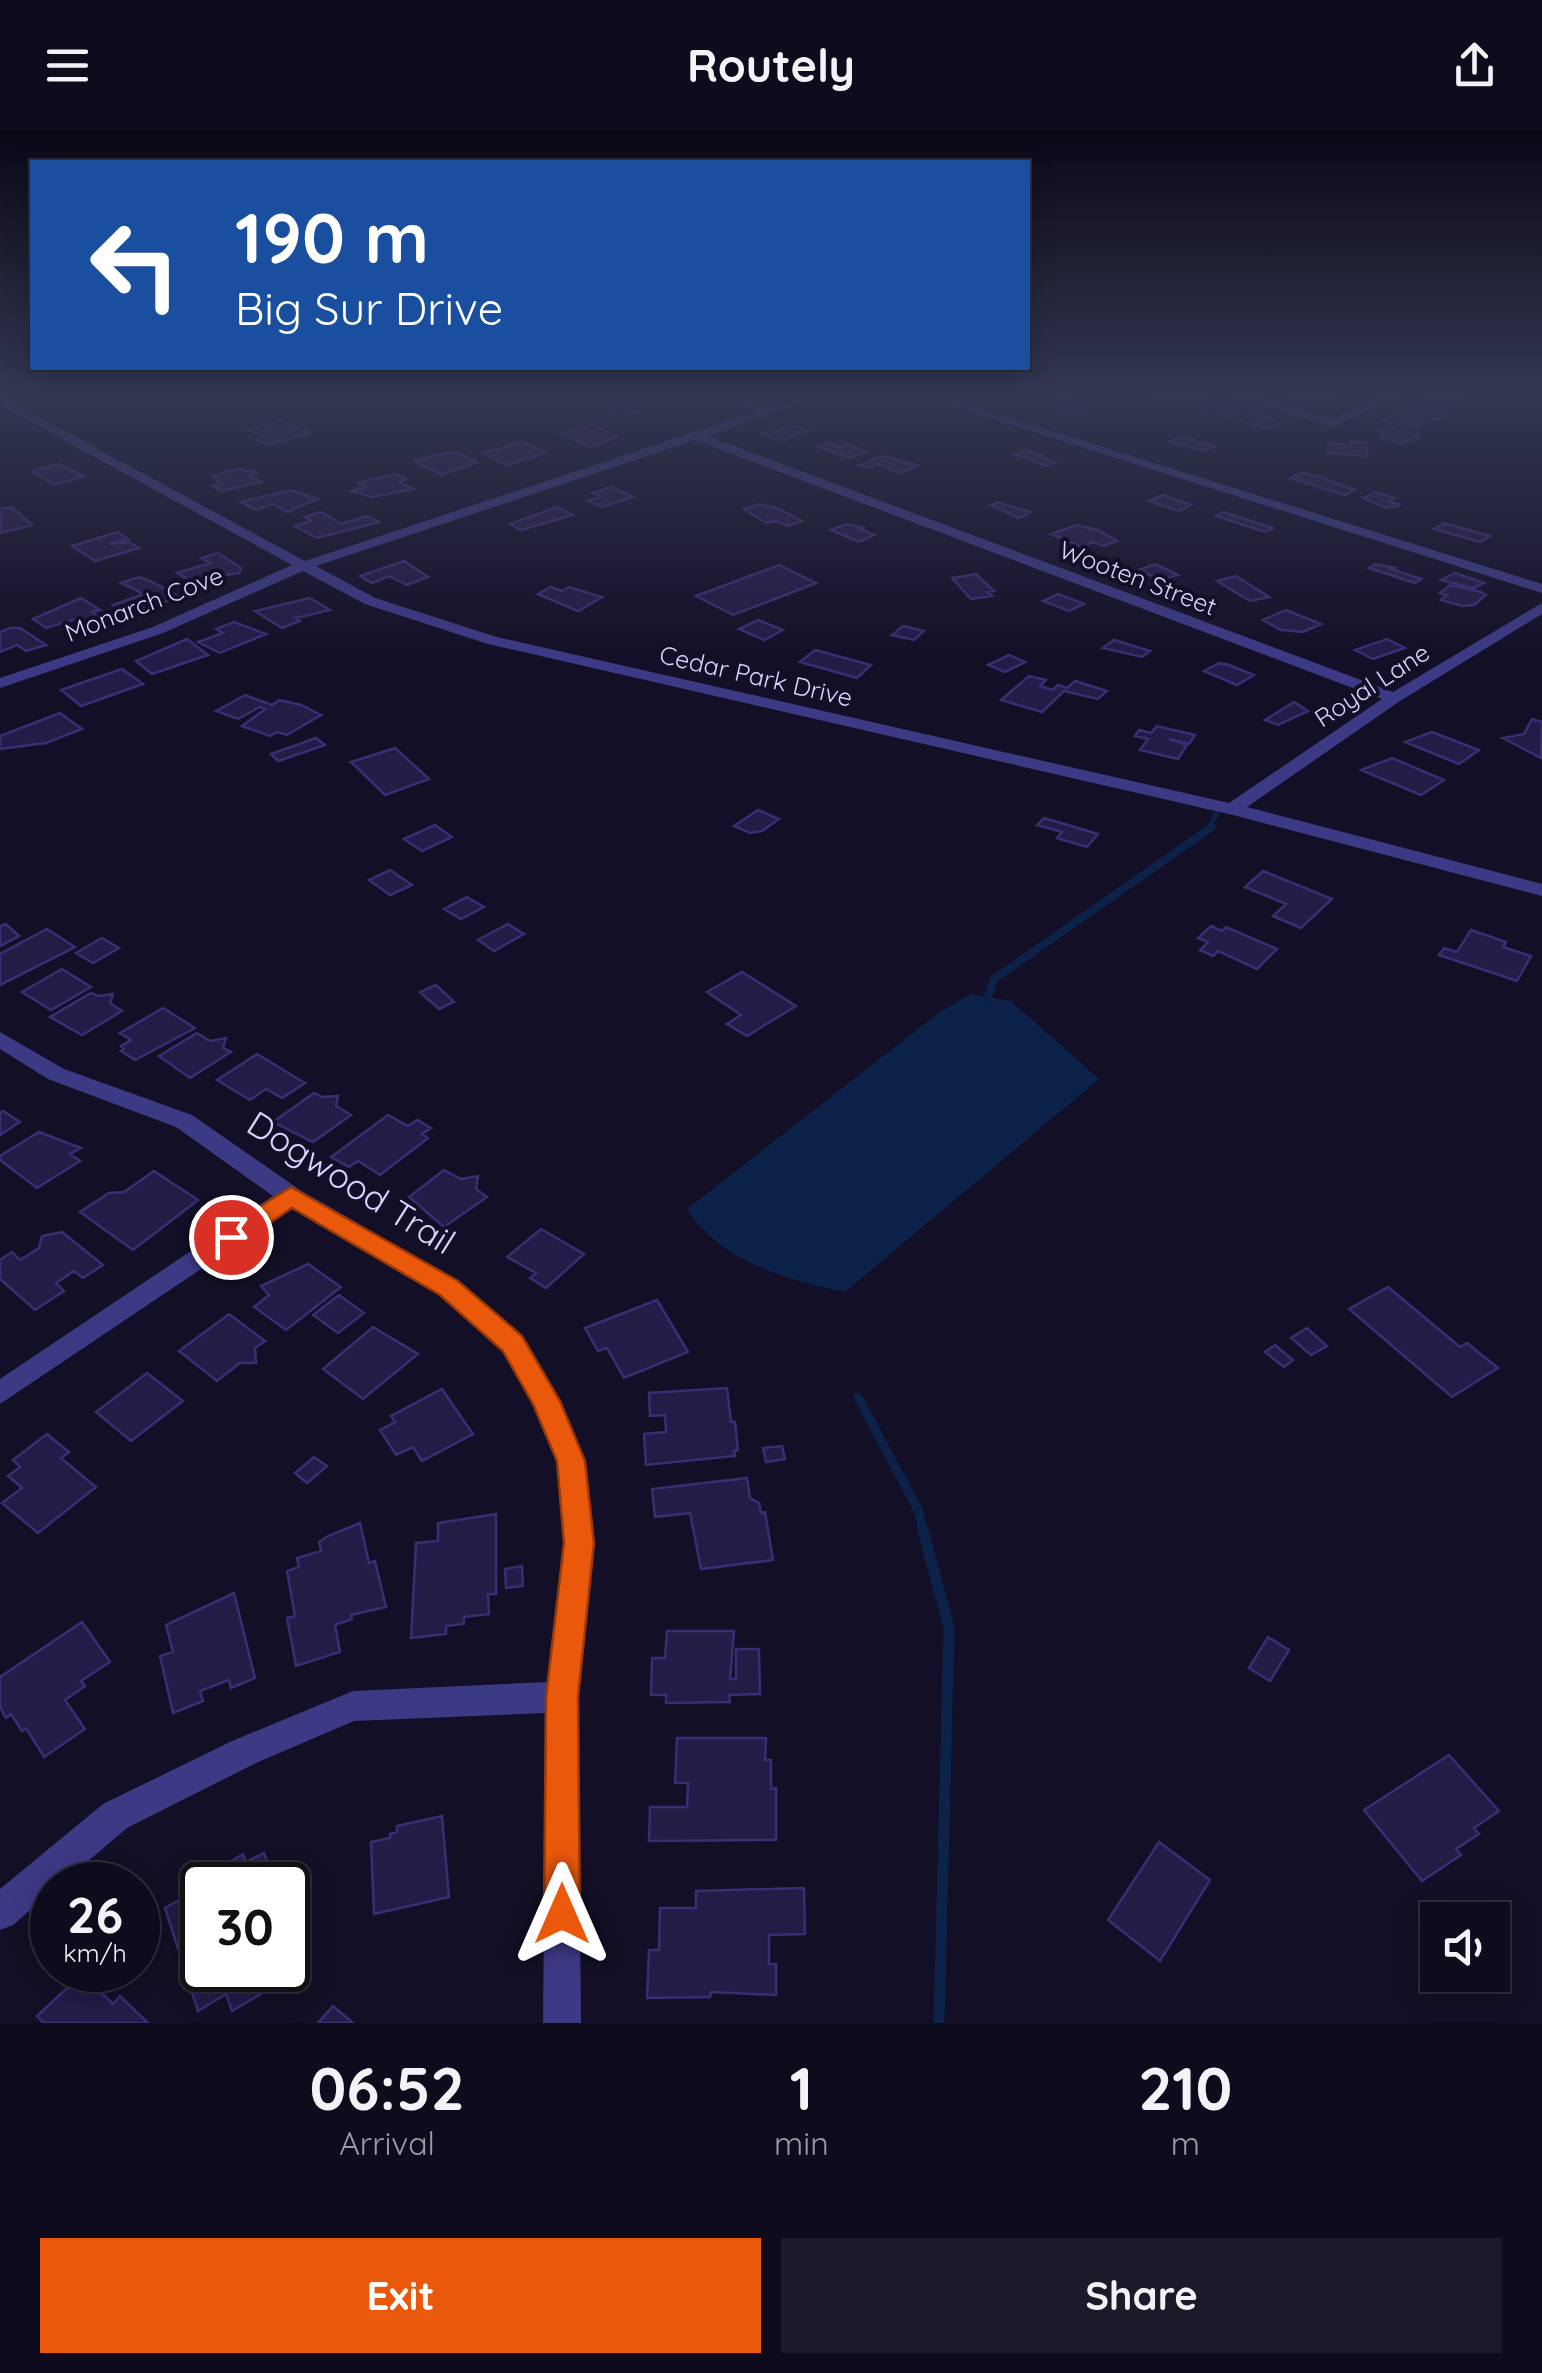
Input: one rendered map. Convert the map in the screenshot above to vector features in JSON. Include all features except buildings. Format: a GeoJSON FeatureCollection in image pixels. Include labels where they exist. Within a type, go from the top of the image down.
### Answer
{"type":"FeatureCollection","features":[{"type":"Feature","properties":{"kind":"street","name":"Cedar Park Drive"},"geometry":{"type":"LineString","coordinates":[[145,479],[370,601],[493,640],[1232,809],[1542,890]]}},
{"type":"Feature","properties":{"kind":"street","name":"Monarch Cove"},"geometry":{"type":"LineString","coordinates":[[0,683],[158,630],[303,566],[569,479]]}},
{"type":"Feature","properties":{"kind":"street","name":"Wooten Street"},"geometry":{"type":"LineString","coordinates":[[812,479],[1394,698]]}},
{"type":"Feature","properties":{"kind":"street"},"geometry":{"type":"LineString","coordinates":[[1193,479],[1542,589]]}},
{"type":"Feature","properties":{"kind":"street","name":"Royal Lane"},"geometry":{"type":"LineString","coordinates":[[1232,809],[1394,698],[1542,608]]}},
{"type":"Feature","properties":{"kind":"street","name":"Dogwood Trail"},"geometry":{"type":"LineString","coordinates":[[0,1039],[56,1074],[184,1121],[291,1196],[449,1288],[513,1344],[546,1401],[571,1461],[579,1543],[562,1697],[562,2023]]}},
{"type":"Feature","properties":{"kind":"street"},"geometry":{"type":"LineString","coordinates":[[6,1378],[291,1196]]}},
{"type":"Feature","properties":{"kind":"street"},"geometry":{"type":"LineString","coordinates":[[0,1912],[114,1816],[244,1752],[353,1706],[562,1697]]}},
{"type":"Feature","properties":{"kind":"water"},"geometry":{"type":"Polygon","coordinates":[[[971,994],[1011,1001],[1099,1079],[845,1292],[757,1266],[718,1243],[701,1227],[687,1209],[941,1011],[971,994]]]}},
{"type":"Feature","properties":{"kind":"waterway"},"geometry":{"type":"LineString","coordinates":[[1208,829],[1217,814]]}},
{"type":"Feature","properties":{"kind":"waterway"},"geometry":{"type":"LineString","coordinates":[[986,1003],[994,979],[1212,827]]}},
{"type":"Feature","properties":{"kind":"waterway"},"geometry":{"type":"LineString","coordinates":[[858,1397],[918,1510],[923,1529]]}},
{"type":"Feature","properties":{"kind":"waterway"},"geometry":{"type":"LineString","coordinates":[[922,1527],[949,1627],[939,2023]]}},
{"type":"Feature","properties":{"kind":"route"},"geometry":{"type":"LineString","coordinates":[[231,1237],[291,1196],[449,1288],[513,1344],[546,1401],[571,1461],[579,1543],[562,1697],[562,1914]]}}]}
